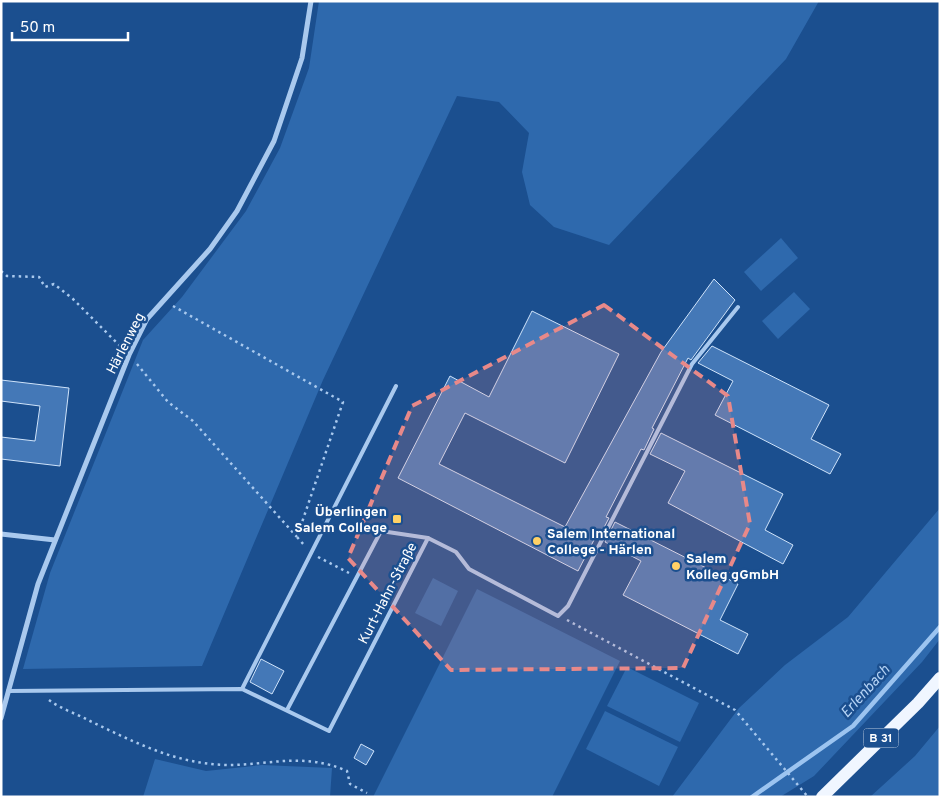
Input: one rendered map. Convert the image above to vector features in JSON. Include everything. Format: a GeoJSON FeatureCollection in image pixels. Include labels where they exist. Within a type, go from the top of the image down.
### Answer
{"type":"FeatureCollection","features":[{"type":"Feature","properties":{"kind":"main road","name":"B 31"},"geometry":{"type":"LineString","coordinates":[[822,797],[918,703],[940,678]]}},
{"type":"Feature","properties":{"kind":"street","name":"Härlenweg"},"geometry":{"type":"LineString","coordinates":[[8,691],[38,584],[129,355],[147,319],[210,249],[237,211],[274,141],[302,58],[310,1]]}},
{"type":"Feature","properties":{"kind":"street"},"geometry":{"type":"LineString","coordinates":[[1,534],[55,540]]}},
{"type":"Feature","properties":{"kind":"street"},"geometry":{"type":"LineString","coordinates":[[1,718],[8,691]]}},
{"type":"Feature","properties":{"kind":"lane"},"geometry":{"type":"LineString","coordinates":[[428,538],[456,552],[469,569],[558,616],[568,606],[692,364],[738,307]]}},
{"type":"Feature","properties":{"kind":"lane"},"geometry":{"type":"LineString","coordinates":[[242,689],[396,386]]}},
{"type":"Feature","properties":{"kind":"lane","name":"Kurt-Hahn-Straße"},"geometry":{"type":"LineString","coordinates":[[8,691],[242,689],[329,732],[428,538],[381,531],[287,710]]}},
{"type":"Feature","properties":{"kind":"path"},"geometry":{"type":"LineString","coordinates":[[1,271],[7,276],[39,277],[45,287],[54,284],[73,299],[129,355],[168,402],[193,421],[311,553],[356,577]]}},
{"type":"Feature","properties":{"kind":"path"},"geometry":{"type":"LineString","coordinates":[[163,301],[343,402],[297,537]]}},
{"type":"Feature","properties":{"kind":"path"},"geometry":{"type":"LineString","coordinates":[[558,616],[735,710],[808,797]]}},
{"type":"Feature","properties":{"kind":"path"},"geometry":{"type":"LineString","coordinates":[[42,691],[50,702],[171,757],[206,764],[229,765],[284,760],[327,762],[347,771],[350,784],[368,793]]}},
{"type":"Feature","properties":{"kind":"highlighted area"},"geometry":{"type":"Polygon","coordinates":[[[604,305],[728,396],[750,524],[683,668],[451,670],[348,558],[412,406],[604,305]]]}},
{"type":"Feature","properties":{"kind":"shaded area"},"geometry":{"type":"Polygon","coordinates":[[[319,1],[819,1],[786,59],[609,245],[554,227],[530,205],[522,172],[529,133],[499,102],[457,96],[323,380],[202,666],[23,669],[50,573],[143,340],[182,297],[246,211],[280,148],[309,68],[319,1]]]}},
{"type":"Feature","properties":{"kind":"shaded area"},"geometry":{"type":"Polygon","coordinates":[[[781,238],[798,258],[761,291],[744,272],[781,238]]]}},
{"type":"Feature","properties":{"kind":"shaded area"},"geometry":{"type":"Polygon","coordinates":[[[794,292],[810,309],[778,339],[762,321],[794,292]]]}},
{"type":"Feature","properties":{"kind":"shaded area"},"geometry":{"type":"Polygon","coordinates":[[[940,508],[940,639],[922,662],[814,776],[780,797],[672,797],[739,708],[785,665],[848,617],[940,508]]]}},
{"type":"Feature","properties":{"kind":"shaded area"},"geometry":{"type":"Polygon","coordinates":[[[433,578],[458,591],[441,626],[415,613],[433,578]]]}},
{"type":"Feature","properties":{"kind":"shaded area"},"geometry":{"type":"Polygon","coordinates":[[[477,589],[620,661],[552,797],[373,797],[477,589]]]}},
{"type":"Feature","properties":{"kind":"shaded area"},"geometry":{"type":"Polygon","coordinates":[[[627,667],[699,703],[680,742],[607,706],[627,667]]]}},
{"type":"Feature","properties":{"kind":"shaded area"},"geometry":{"type":"Polygon","coordinates":[[[605,711],[678,747],[659,786],[586,749],[605,711]]]}},
{"type":"Feature","properties":{"kind":"shaded area"},"geometry":{"type":"Polygon","coordinates":[[[940,726],[940,797],[870,797],[915,756],[940,726]]]}},
{"type":"Feature","properties":{"kind":"shaded area"},"geometry":{"type":"Polygon","coordinates":[[[155,759],[206,771],[262,765],[332,768],[330,797],[143,797],[155,759]]]}},
{"type":"Feature","properties":{"kind":"building"},"geometry":{"type":"Polygon","coordinates":[[[714,279],[735,300],[691,360],[688,358],[652,428],[654,429],[644,450],[641,449],[606,517],[609,518],[598,539],[595,538],[578,571],[398,478],[450,376],[489,397],[532,311],[619,354],[565,463],[465,413],[439,464],[565,527],[661,352],[714,279]]]}},
{"type":"Feature","properties":{"kind":"building"},"geometry":{"type":"Polygon","coordinates":[[[712,346],[829,405],[811,439],[841,454],[830,474],[715,415],[733,381],[698,363],[712,346]]]}},
{"type":"Feature","properties":{"kind":"building"},"geometry":{"type":"Polygon","coordinates":[[[1,380],[69,388],[60,466],[1,459],[1,437],[35,441],[40,406],[1,401],[1,380]]]}},
{"type":"Feature","properties":{"kind":"building"},"geometry":{"type":"Polygon","coordinates":[[[661,433],[783,494],[765,530],[793,545],[783,564],[668,503],[685,471],[650,454],[661,433]]]}},
{"type":"Feature","properties":{"kind":"building"},"geometry":{"type":"Polygon","coordinates":[[[615,522],[738,584],[720,620],[748,634],[738,654],[623,595],[641,561],[605,542],[615,522]]]}},
{"type":"Feature","properties":{"kind":"building"},"geometry":{"type":"Polygon","coordinates":[[[261,659],[284,671],[272,694],[250,682],[261,659]]]}},
{"type":"Feature","properties":{"kind":"building"},"geometry":{"type":"Polygon","coordinates":[[[361,744],[374,751],[366,765],[354,758],[361,744]]]}},
{"type":"Feature","properties":{"kind":"waterway","name":"Erlenbach"},"geometry":{"type":"LineString","coordinates":[[752,797],[853,726],[940,627]]}},
{"type":"Feature","properties":{"kind":"place","name":"Überlingen Salem College"},"geometry":{"type":"Point","coordinates":[397,519]}},
{"type":"Feature","properties":{"kind":"place","name":"Salem International College - Härlen"},"geometry":{"type":"Point","coordinates":[537,541]}},
{"type":"Feature","properties":{"kind":"place","name":"Salem Kolleg gGmbH"},"geometry":{"type":"Point","coordinates":[676,566]}}]}
